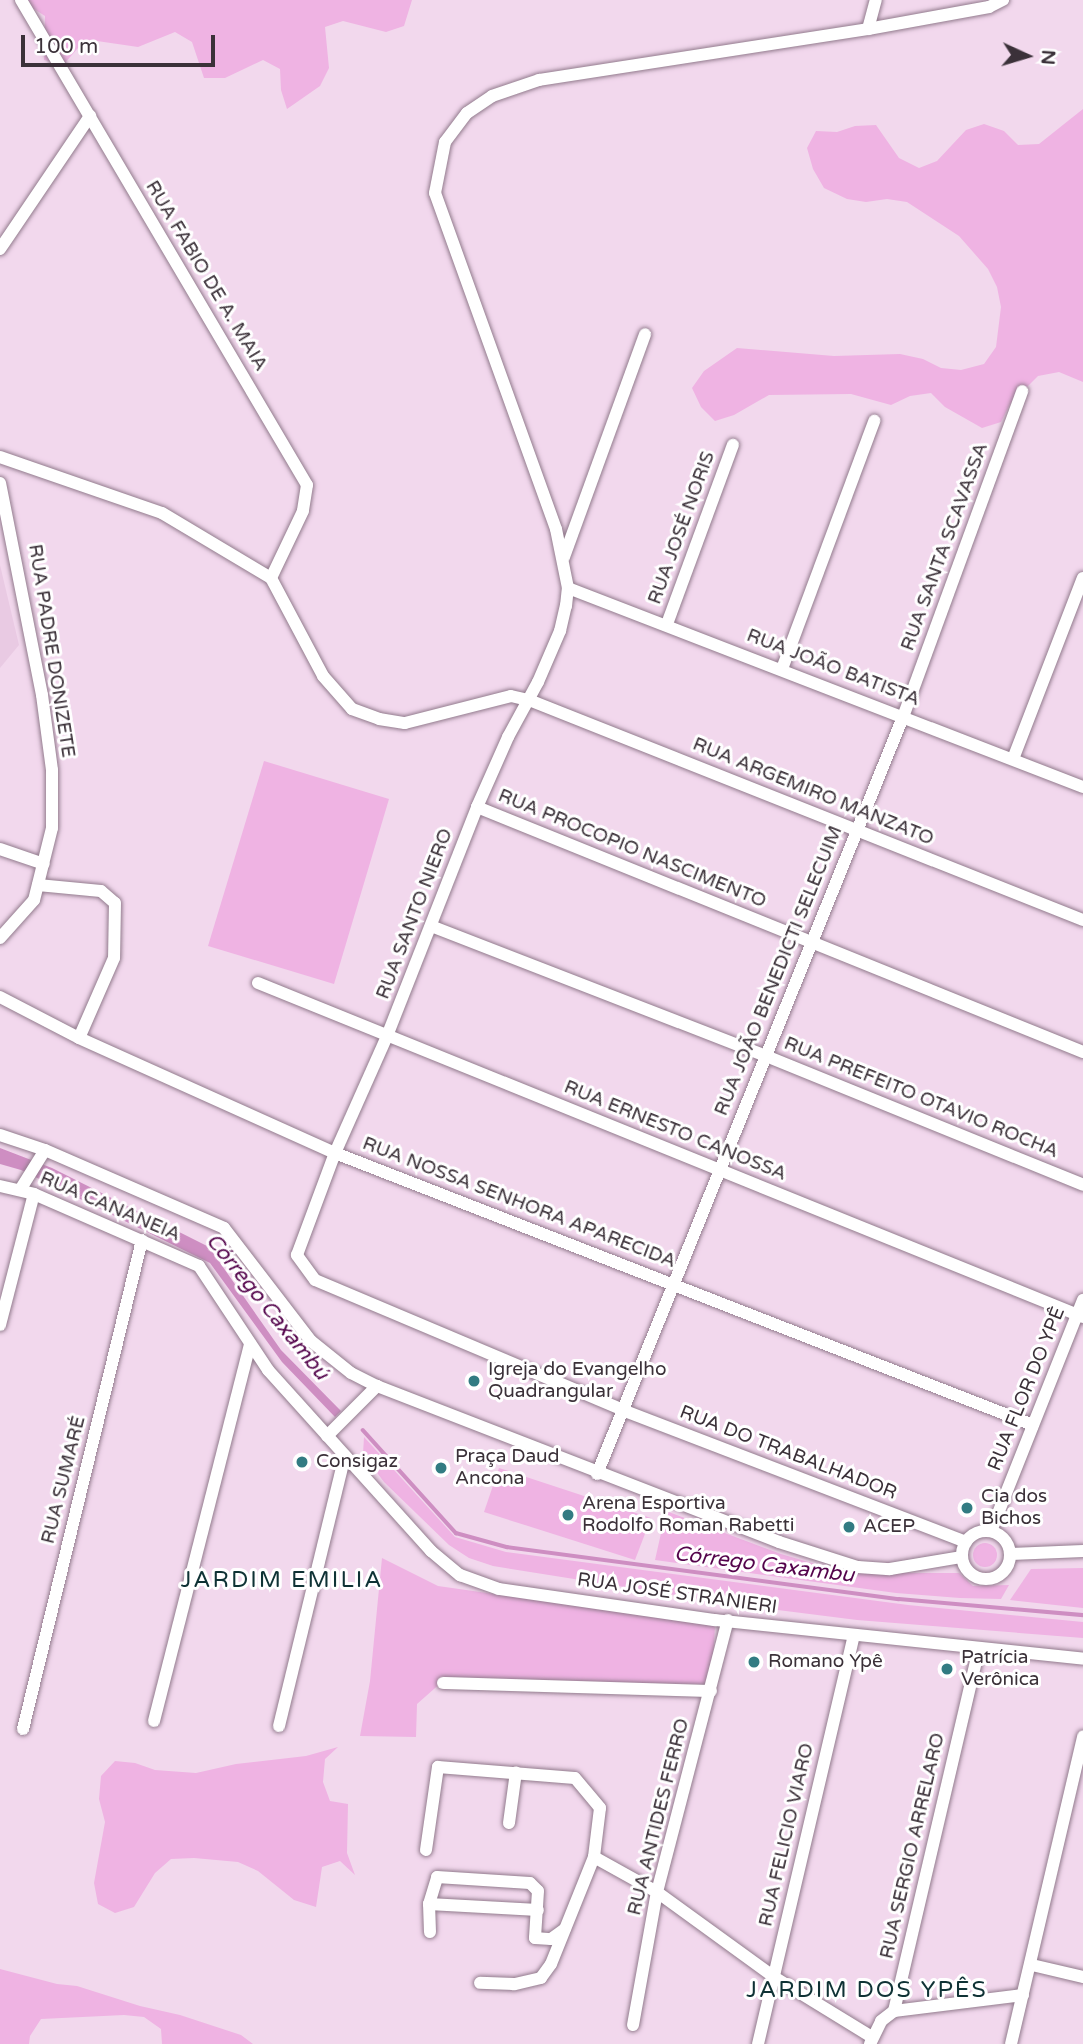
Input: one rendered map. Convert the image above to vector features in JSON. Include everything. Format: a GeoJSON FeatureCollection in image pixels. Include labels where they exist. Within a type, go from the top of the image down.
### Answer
{"type":"FeatureCollection","features":[{"type":"Feature","properties":{"kind":"street","name":"RUA FABIO DE A. MAIA"},"geometry":{"type":"LineString","coordinates":[[21,0],[307,485],[303,511],[271,578]]}},
{"type":"Feature","properties":{"kind":"street"},"geometry":{"type":"LineString","coordinates":[[868,29],[876,0]]}},
{"type":"Feature","properties":{"kind":"street","name":"RUA SANTO NIERO"},"geometry":{"type":"LineString","coordinates":[[297,1255],[335,1153],[387,1036],[477,807],[560,631],[568,588],[564,558],[552,516],[435,193],[445,142],[467,113],[492,96],[539,80],[868,29],[989,7],[1003,0]]}},
{"type":"Feature","properties":{"kind":"street"},"geometry":{"type":"LineString","coordinates":[[0,249],[90,116]]}},
{"type":"Feature","properties":{"kind":"street"},"geometry":{"type":"LineString","coordinates":[[564,558],[645,334]]}},
{"type":"Feature","properties":{"kind":"street","name":"RUA SANTA SCAVASSA"},"geometry":{"type":"LineString","coordinates":[[903,717],[1022,391]]}},
{"type":"Feature","properties":{"kind":"street"},"geometry":{"type":"LineString","coordinates":[[782,669],[874,421]]}},
{"type":"Feature","properties":{"kind":"street","name":"RUA JOSÉ NORIS"},"geometry":{"type":"LineString","coordinates":[[667,624],[733,444]]}},
{"type":"Feature","properties":{"kind":"street"},"geometry":{"type":"LineString","coordinates":[[0,457],[162,513],[271,578],[323,676],[352,709],[379,719],[405,723],[511,696],[529,700]]}},
{"type":"Feature","properties":{"kind":"street","name":"RUA PADRE DONIZETE"},"geometry":{"type":"LineString","coordinates":[[0,483],[42,695],[52,770],[52,828],[34,900],[0,938]]}},
{"type":"Feature","properties":{"kind":"street"},"geometry":{"type":"LineString","coordinates":[[1013,760],[1083,578]]}},
{"type":"Feature","properties":{"kind":"street","name":"RUA JOÃO BATISTA"},"geometry":{"type":"LineString","coordinates":[[568,588],[667,624],[1083,787]]}},
{"type":"Feature","properties":{"kind":"street","name":"RUA ARGEMIRO MANZATO"},"geometry":{"type":"LineString","coordinates":[[529,700],[1083,920]]}},
{"type":"Feature","properties":{"kind":"street","name":"RUA JOÃO BENEDICTI SELECUIM"},"geometry":{"type":"LineString","coordinates":[[597,1474],[903,717]]}},
{"type":"Feature","properties":{"kind":"street","name":"RUA PROCOPIO NASCIMENTO"},"geometry":{"type":"LineString","coordinates":[[477,807],[1083,1052]]}},
{"type":"Feature","properties":{"kind":"street"},"geometry":{"type":"LineString","coordinates":[[0,849],[44,864]]}},
{"type":"Feature","properties":{"kind":"street"},"geometry":{"type":"LineString","coordinates":[[38,885],[101,891],[115,903],[114,958],[79,1038]]}},
{"type":"Feature","properties":{"kind":"street","name":"RUA PREFEITO OTAVIO ROCHA"},"geometry":{"type":"LineString","coordinates":[[431,926],[766,1056],[1083,1185]]}},
{"type":"Feature","properties":{"kind":"street","name":"RUA ERNESTO CANOSSA"},"geometry":{"type":"LineString","coordinates":[[258,984],[1080,1316]]}},
{"type":"Feature","properties":{"kind":"street","name":"RUA NOSSA SENHORA APARECIDA"},"geometry":{"type":"LineString","coordinates":[[0,997],[79,1038],[335,1153],[1033,1425]]}},
{"type":"Feature","properties":{"kind":"street"},"geometry":{"type":"LineString","coordinates":[[0,1135],[45,1150],[225,1228],[311,1341],[351,1373],[377,1386],[597,1474],[779,1542],[858,1567],[890,1569],[962,1557]]}},
{"type":"Feature","properties":{"kind":"street"},"geometry":{"type":"LineString","coordinates":[[20,1190],[45,1150]]}},
{"type":"Feature","properties":{"kind":"street","name":"RUA CANANEIA"},"geometry":{"type":"LineString","coordinates":[[0,1186],[34,1194],[199,1266],[268,1370],[327,1436]]}},
{"type":"Feature","properties":{"kind":"street"},"geometry":{"type":"LineString","coordinates":[[0,1325],[34,1194]]}},
{"type":"Feature","properties":{"kind":"street","name":"RUA SUMARÉ"},"geometry":{"type":"LineString","coordinates":[[23,1729],[142,1240]]}},
{"type":"Feature","properties":{"kind":"street","name":"RUA DO TRABALHADOR"},"geometry":{"type":"LineString","coordinates":[[297,1255],[315,1280],[623,1410],[966,1542]]}},
{"type":"Feature","properties":{"kind":"street","name":"RUA FLOR DO YPÊ"},"geometry":{"type":"LineString","coordinates":[[991,1531],[1080,1316],[1083,1300]]}},
{"type":"Feature","properties":{"kind":"street"},"geometry":{"type":"LineString","coordinates":[[155,1721],[250,1344]]}},
{"type":"Feature","properties":{"kind":"street"},"geometry":{"type":"LineString","coordinates":[[327,1436],[377,1386]]}},
{"type":"Feature","properties":{"kind":"street","name":"RUA JOSÉ STRANIERI"},"geometry":{"type":"LineString","coordinates":[[327,1436],[431,1551],[460,1575],[499,1589],[854,1636],[1083,1659]]}},
{"type":"Feature","properties":{"kind":"street"},"geometry":{"type":"LineString","coordinates":[[279,1726],[345,1456]]}},
{"type":"Feature","properties":{"kind":"street"},"geometry":{"type":"LineString","coordinates":[[991,1531],[1003,1536],[1011,1554],[1001,1574],[988,1579],[973,1575],[962,1557],[966,1542],[976,1532],[991,1531]]}},
{"type":"Feature","properties":{"kind":"street"},"geometry":{"type":"LineString","coordinates":[[1011,1554],[1083,1551]]}},
{"type":"Feature","properties":{"kind":"street","name":"RUA ANTIDES FERRO"},"geometry":{"type":"LineString","coordinates":[[633,2025],[657,1892],[728,1620]]}},
{"type":"Feature","properties":{"kind":"street","name":"RUA FELICIO VIARO"},"geometry":{"type":"LineString","coordinates":[[758,2044],[854,1636]]}},
{"type":"Feature","properties":{"kind":"street","name":"RUA SERGIO ARRELARO"},"geometry":{"type":"LineString","coordinates":[[871,2041],[881,2021],[894,2011],[979,1649]]}},
{"type":"Feature","properties":{"kind":"street"},"geometry":{"type":"LineString","coordinates":[[443,1683],[711,1690]]}},
{"type":"Feature","properties":{"kind":"street"},"geometry":{"type":"LineString","coordinates":[[1011,2044],[1032,1965],[1083,1736]]}},
{"type":"Feature","properties":{"kind":"street"},"geometry":{"type":"LineString","coordinates":[[426,1850],[438,1767],[575,1778],[600,1808],[594,1857],[551,1964],[541,1978],[514,1984],[480,1983]]}},
{"type":"Feature","properties":{"kind":"street"},"geometry":{"type":"LineString","coordinates":[[509,1823],[516,1772]]}},
{"type":"Feature","properties":{"kind":"street"},"geometry":{"type":"LineString","coordinates":[[594,1857],[657,1892],[774,1977],[871,2041]]}},
{"type":"Feature","properties":{"kind":"street"},"geometry":{"type":"LineString","coordinates":[[430,1933],[429,1904],[436,1877],[530,1883],[538,1891],[535,1938],[551,1939],[565,1929]]}},
{"type":"Feature","properties":{"kind":"street"},"geometry":{"type":"LineString","coordinates":[[429,1904],[538,1910]]}},
{"type":"Feature","properties":{"kind":"street"},"geometry":{"type":"LineString","coordinates":[[1032,1965],[1083,1977]]}},
{"type":"Feature","properties":{"kind":"street"},"geometry":{"type":"LineString","coordinates":[[894,2011],[1023,1994]]}},
{"type":"Feature","properties":{"kind":"shaded area"},"geometry":{"type":"Polygon","coordinates":[[[20,0],[412,0],[404,26],[386,32],[343,21],[325,27],[329,68],[320,86],[287,109],[281,90],[280,69],[263,60],[225,78],[204,78],[192,42],[175,32],[138,47],[97,41],[78,48],[64,64],[44,60],[45,16],[20,0]]]}},
{"type":"Feature","properties":{"kind":"shaded area"},"geometry":{"type":"Polygon","coordinates":[[[1083,109],[1083,382],[1059,372],[1038,376],[1010,404],[1001,422],[982,428],[945,407],[931,393],[910,396],[891,405],[851,394],[769,395],[734,415],[715,421],[701,407],[692,388],[704,371],[737,348],[834,356],[900,354],[923,359],[941,368],[961,370],[984,364],[996,347],[1001,307],[997,287],[988,269],[959,236],[907,202],[847,199],[824,188],[813,169],[807,148],[816,131],[837,132],[855,126],[876,125],[899,158],[919,168],[937,161],[966,130],[984,124],[1004,131],[1018,145],[1039,144],[1083,109]]]}},
{"type":"Feature","properties":{"kind":"shaded area"},"geometry":{"type":"Polygon","coordinates":[[[0,565],[19,645],[0,668],[0,565]]]}},
{"type":"Feature","properties":{"kind":"shaded area"},"geometry":{"type":"Polygon","coordinates":[[[264,761],[389,799],[334,984],[208,946],[264,761]]]}},
{"type":"Feature","properties":{"kind":"shaded area"},"geometry":{"type":"Polygon","coordinates":[[[0,1148],[52,1168],[209,1247],[281,1350],[341,1411],[335,1417],[282,1362],[210,1263],[21,1170],[0,1164],[0,1148]]]}},
{"type":"Feature","properties":{"kind":"shaded area"},"geometry":{"type":"Polygon","coordinates":[[[364,1437],[455,1537],[506,1552],[908,1605],[1083,1622],[1083,1638],[857,1620],[738,1605],[493,1566],[469,1558],[449,1545],[384,1482],[363,1454],[364,1437]]]}},
{"type":"Feature","properties":{"kind":"shaded area","name":"Arena Esportiva Rodolfo Roman Rabetti"},"geometry":{"type":"Polygon","coordinates":[[[499,1468],[651,1518],[635,1560],[484,1512],[499,1468]]]}},
{"type":"Feature","properties":{"kind":"shaded area"},"geometry":{"type":"Polygon","coordinates":[[[666,1511],[781,1554],[846,1573],[959,1573],[973,1586],[1009,1585],[1001,1599],[960,1598],[896,1593],[655,1560],[666,1511]]]}},
{"type":"Feature","properties":{"kind":"shaded area"},"geometry":{"type":"Polygon","coordinates":[[[985,1543],[996,1550],[997,1555],[990,1566],[985,1567],[974,1560],[973,1555],[980,1544],[985,1543]]]}},
{"type":"Feature","properties":{"kind":"shaded area"},"geometry":{"type":"Polygon","coordinates":[[[382,1558],[438,1586],[715,1625],[712,1684],[443,1681],[417,1704],[416,1737],[360,1736],[370,1681],[382,1558]]]}},
{"type":"Feature","properties":{"kind":"shaded area"},"geometry":{"type":"Polygon","coordinates":[[[1083,1568],[1083,1608],[1010,1600],[1031,1569],[1083,1568]]]}},
{"type":"Feature","properties":{"kind":"shaded area"},"geometry":{"type":"Polygon","coordinates":[[[338,1747],[325,1759],[323,1782],[330,1801],[348,1804],[347,1853],[355,1875],[340,1861],[322,1867],[316,1907],[294,1900],[258,1871],[238,1862],[194,1858],[171,1859],[155,1873],[134,1907],[115,1913],[98,1904],[94,1883],[105,1822],[99,1799],[101,1776],[115,1761],[135,1763],[155,1770],[196,1773],[236,1764],[306,1756],[338,1747]]]}},
{"type":"Feature","properties":{"kind":"shaded area"},"geometry":{"type":"Polygon","coordinates":[[[0,1969],[57,1984],[77,1986],[140,2006],[180,2015],[241,2035],[253,2044],[162,2044],[161,2029],[144,2017],[124,2015],[41,2019],[30,2036],[29,2044],[0,2044],[0,1969]]]}},
{"type":"Feature","properties":{"kind":"waterway","name":"Córrego Caxambu"},"geometry":{"type":"LineString","coordinates":[[363,1430],[456,1533],[507,1547],[899,1599],[1083,1615]]}},
{"type":"Feature","properties":{"kind":"place","name":"Igreja do Evangelho Quadrangular"},"geometry":{"type":"Point","coordinates":[474,1381]}},
{"type":"Feature","properties":{"kind":"place","name":"Consigaz"},"geometry":{"type":"Point","coordinates":[302,1462]}},
{"type":"Feature","properties":{"kind":"place","name":"Praça Daud Ancona"},"geometry":{"type":"Point","coordinates":[441,1468]}},
{"type":"Feature","properties":{"kind":"place","name":"Cia dos Bichos"},"geometry":{"type":"Point","coordinates":[967,1508]}},
{"type":"Feature","properties":{"kind":"place","name":"Arena Esportiva Rodolfo Roman Rabetti"},"geometry":{"type":"Point","coordinates":[568,1515]}},
{"type":"Feature","properties":{"kind":"place","name":"ACEP"},"geometry":{"type":"Point","coordinates":[849,1527]}},
{"type":"Feature","properties":{"kind":"place","name":"Romano Ypê"},"geometry":{"type":"Point","coordinates":[754,1662]}},
{"type":"Feature","properties":{"kind":"place","name":"Patrícia Verônica"},"geometry":{"type":"Point","coordinates":[947,1669]}},
{"type":"Feature","properties":{"kind":"district","name":"JARDIM EMILIA"},"geometry":{"type":"Point","coordinates":[282,1580]}},
{"type":"Feature","properties":{"kind":"district","name":"JARDIM DOS YPÊS"},"geometry":{"type":"Point","coordinates":[867,1990]}},
{"type":"Feature","properties":{"kind":"water label","name":"Córrego Caxambú"},"geometry":{"type":"Point","coordinates":[267,1307]}}]}
